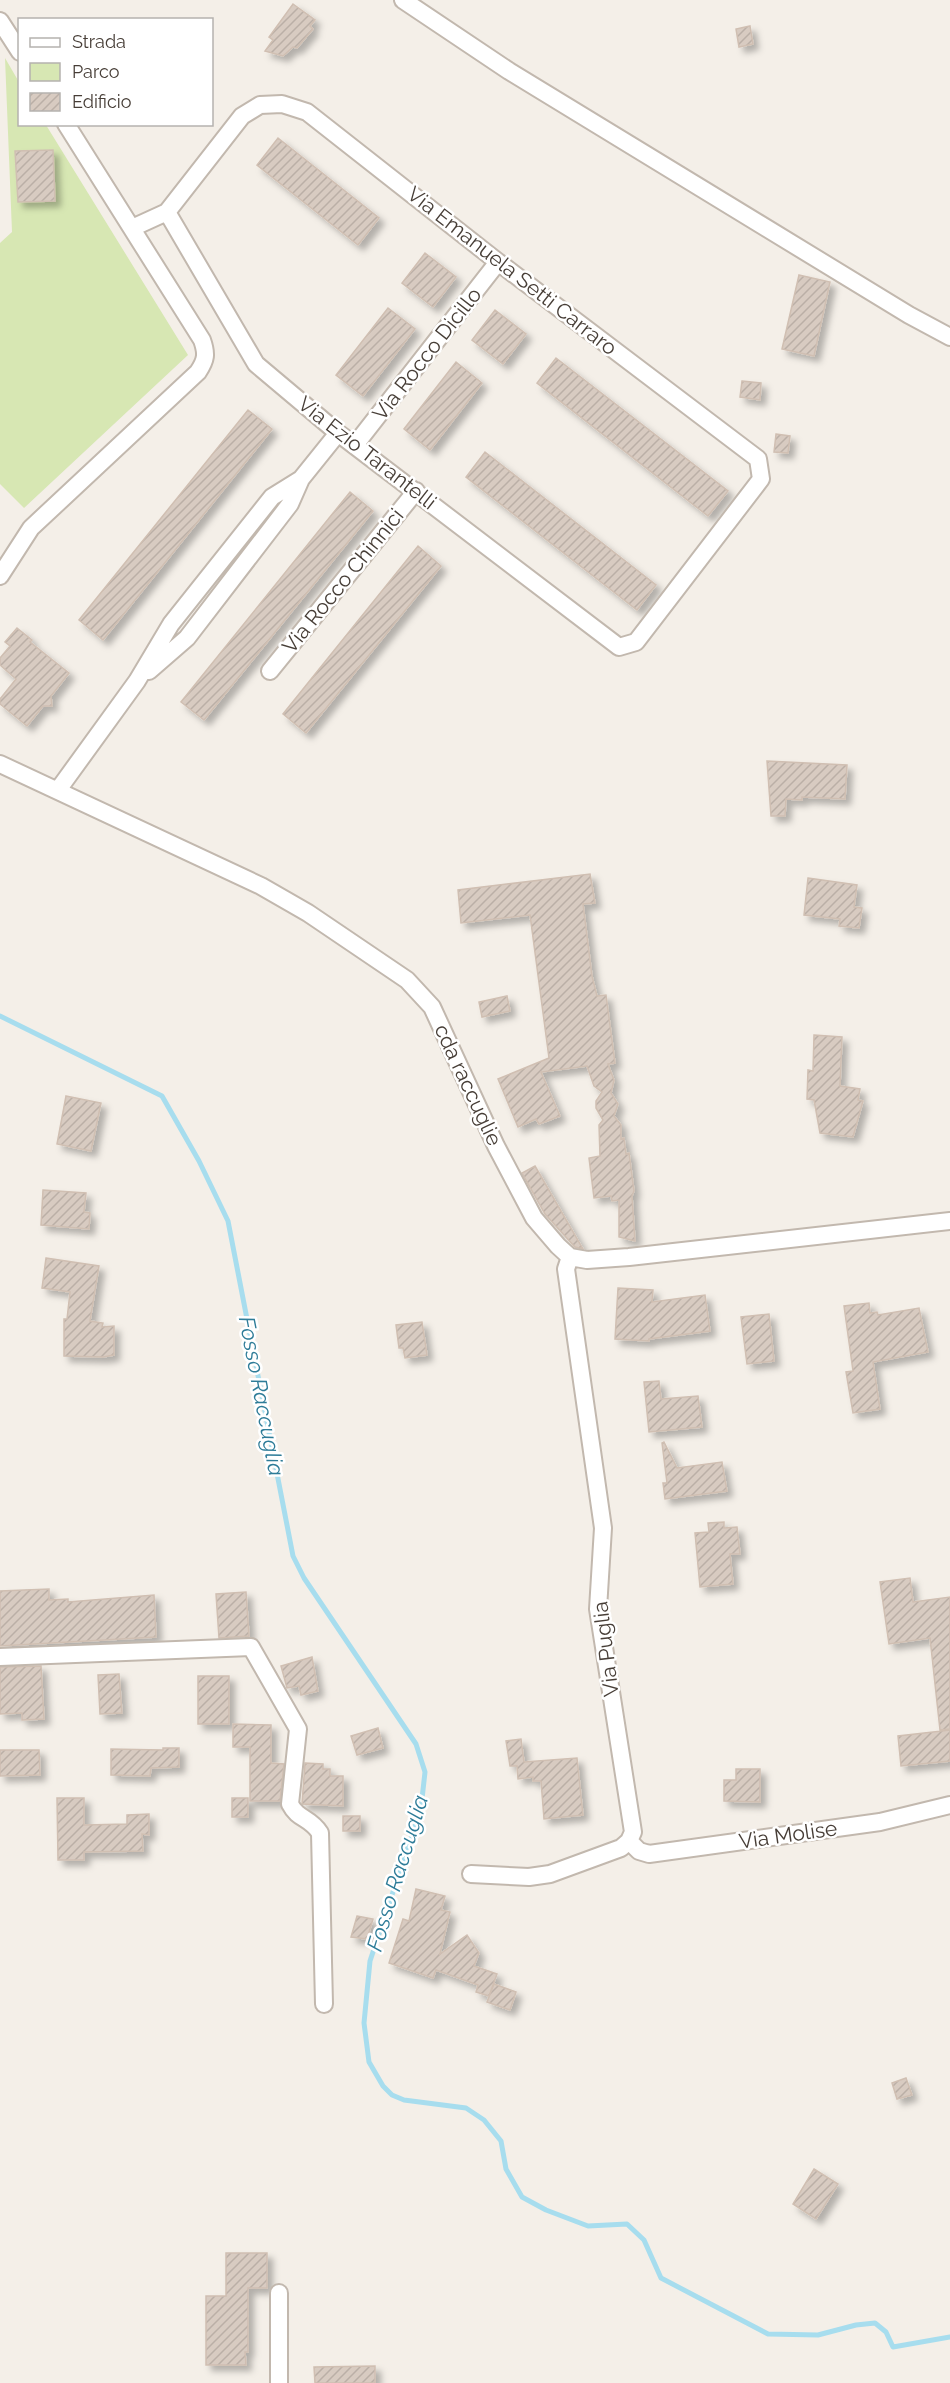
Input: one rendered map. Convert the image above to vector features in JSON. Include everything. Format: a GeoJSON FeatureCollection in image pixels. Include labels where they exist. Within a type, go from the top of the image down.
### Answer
{"type":"FeatureCollection","features":[{"type":"Feature","properties":{"kind":"street"},"geometry":{"type":"LineString","coordinates":[[404,0],[509,71],[909,315],[950,337]]}},
{"type":"Feature","properties":{"kind":"street"},"geometry":{"type":"LineString","coordinates":[[0,21],[18,49]]}},
{"type":"Feature","properties":{"kind":"street","name":"Via Emanuela Setti Carraro"},"geometry":{"type":"LineString","coordinates":[[167,212],[242,116],[260,105],[282,104],[307,112],[498,262],[758,459],[761,479],[636,642],[619,647]]}},
{"type":"Feature","properties":{"kind":"street"},"geometry":{"type":"LineString","coordinates":[[0,576],[31,528],[198,372],[205,361],[206,350],[202,340],[67,126]]}},
{"type":"Feature","properties":{"kind":"street"},"geometry":{"type":"LineString","coordinates":[[132,228],[167,212]]}},
{"type":"Feature","properties":{"kind":"street","name":"Via Ezio Tarantelli"},"geometry":{"type":"LineString","coordinates":[[167,212],[256,364],[338,433],[619,647]]}},
{"type":"Feature","properties":{"kind":"street","name":"Via Rocco Dicillo"},"geometry":{"type":"LineString","coordinates":[[355,446],[498,262]]}},
{"type":"Feature","properties":{"kind":"street"},"geometry":{"type":"LineString","coordinates":[[58,790],[137,681],[187,638],[290,504],[301,479],[338,433]]}},
{"type":"Feature","properties":{"kind":"street","name":"Via Rocco Chinnici"},"geometry":{"type":"LineString","coordinates":[[270,671],[416,491]]}},
{"type":"Feature","properties":{"kind":"street","name":"cda raccuglie"},"geometry":{"type":"LineString","coordinates":[[0,764],[261,886],[308,913],[407,980],[432,1007],[496,1146],[534,1218],[570,1257]]}},
{"type":"Feature","properties":{"kind":"street"},"geometry":{"type":"LineString","coordinates":[[570,1257],[587,1260],[629,1257],[950,1221]]}},
{"type":"Feature","properties":{"kind":"street","name":"Via Puglia"},"geometry":{"type":"LineString","coordinates":[[570,1257],[566,1269],[603,1528],[598,1609],[633,1832],[629,1842]]}},
{"type":"Feature","properties":{"kind":"street"},"geometry":{"type":"LineString","coordinates":[[0,1657],[251,1647],[298,1729],[290,1804],[294,1812],[313,1822],[320,1833],[324,2004]]}},
{"type":"Feature","properties":{"kind":"street","name":"Via Molise"},"geometry":{"type":"LineString","coordinates":[[629,1842],[639,1851],[650,1854],[880,1822],[950,1804]]}},
{"type":"Feature","properties":{"kind":"street"},"geometry":{"type":"LineString","coordinates":[[471,1874],[530,1877],[550,1874],[621,1848],[629,1842]]}},
{"type":"Feature","properties":{"kind":"street"},"geometry":{"type":"LineString","coordinates":[[279,2293],[279,2383]]}},
{"type":"Feature","properties":{"kind":"green space"},"geometry":{"type":"Polygon","coordinates":[[[5,58],[18,80],[18,126],[47,126],[188,355],[24,508],[0,484],[0,243],[12,232],[5,58]]]}},
{"type":"Feature","properties":{"kind":"building"},"geometry":{"type":"Polygon","coordinates":[[[293,4],[315,20],[310,26],[313,29],[297,48],[293,47],[283,56],[265,51],[273,40],[269,37],[293,4]]]}},
{"type":"Feature","properties":{"kind":"building"},"geometry":{"type":"Polygon","coordinates":[[[750,26],[753,44],[739,47],[736,29],[750,26]]]}},
{"type":"Feature","properties":{"kind":"building"},"geometry":{"type":"Polygon","coordinates":[[[278,138],[379,218],[358,245],[257,165],[278,138]]]}},
{"type":"Feature","properties":{"kind":"building"},"geometry":{"type":"Polygon","coordinates":[[[53,150],[55,201],[18,202],[15,151],[53,150]]]}},
{"type":"Feature","properties":{"kind":"building"},"geometry":{"type":"Polygon","coordinates":[[[425,253],[456,277],[433,307],[402,283],[425,253]]]}},
{"type":"Feature","properties":{"kind":"building"},"geometry":{"type":"Polygon","coordinates":[[[799,275],[830,282],[814,356],[782,349],[799,275]]]}},
{"type":"Feature","properties":{"kind":"building"},"geometry":{"type":"Polygon","coordinates":[[[388,308],[415,329],[363,396],[336,375],[388,308]]]}},
{"type":"Feature","properties":{"kind":"building"},"geometry":{"type":"Polygon","coordinates":[[[495,310],[526,334],[503,364],[472,340],[495,310]]]}},
{"type":"Feature","properties":{"kind":"building"},"geometry":{"type":"Polygon","coordinates":[[[556,358],[728,491],[708,516],[537,383],[556,358]]]}},
{"type":"Feature","properties":{"kind":"building"},"geometry":{"type":"Polygon","coordinates":[[[456,362],[482,383],[430,450],[404,429],[456,362]]]}},
{"type":"Feature","properties":{"kind":"building"},"geometry":{"type":"Polygon","coordinates":[[[742,381],[761,383],[760,400],[740,397],[742,381]]]}},
{"type":"Feature","properties":{"kind":"building"},"geometry":{"type":"Polygon","coordinates":[[[248,410],[272,429],[103,640],[79,620],[248,410]]]}},
{"type":"Feature","properties":{"kind":"building"},"geometry":{"type":"Polygon","coordinates":[[[776,434],[790,436],[788,453],[774,452],[776,434]]]}},
{"type":"Feature","properties":{"kind":"building"},"geometry":{"type":"Polygon","coordinates":[[[485,452],[656,585],[637,610],[466,477],[485,452]]]}},
{"type":"Feature","properties":{"kind":"building"},"geometry":{"type":"Polygon","coordinates":[[[350,492],[373,511],[204,720],[181,702],[350,492]]]}},
{"type":"Feature","properties":{"kind":"building"},"geometry":{"type":"Polygon","coordinates":[[[418,546],[441,566],[306,733],[283,714],[418,546]]]}},
{"type":"Feature","properties":{"kind":"building"},"geometry":{"type":"Polygon","coordinates":[[[17,628],[32,640],[30,642],[69,673],[51,696],[52,706],[43,706],[27,726],[0,704],[0,699],[16,679],[0,665],[0,658],[10,646],[5,642],[17,628]]]}},
{"type":"Feature","properties":{"kind":"building"},"geometry":{"type":"Polygon","coordinates":[[[767,761],[847,765],[845,799],[802,797],[802,800],[786,799],[785,816],[771,816],[767,761]]]}},
{"type":"Feature","properties":{"kind":"building"},"geometry":{"type":"Polygon","coordinates":[[[590,874],[595,903],[583,904],[592,976],[597,996],[606,995],[615,1063],[608,1064],[614,1080],[611,1093],[618,1104],[614,1116],[621,1125],[621,1139],[624,1138],[626,1154],[629,1153],[634,1191],[632,1196],[635,1241],[619,1237],[619,1200],[612,1201],[611,1196],[594,1198],[589,1158],[600,1156],[599,1125],[603,1120],[596,1108],[596,1101],[602,1092],[594,1086],[587,1066],[541,1072],[560,1116],[539,1124],[536,1119],[518,1127],[498,1079],[549,1058],[530,915],[461,923],[458,890],[590,874]]]}},
{"type":"Feature","properties":{"kind":"building"},"geometry":{"type":"Polygon","coordinates":[[[808,878],[857,885],[854,907],[862,908],[859,928],[839,926],[840,919],[804,915],[808,878]]]}},
{"type":"Feature","properties":{"kind":"building"},"geometry":{"type":"Polygon","coordinates":[[[507,996],[510,1011],[482,1017],[479,1002],[507,996]]]}},
{"type":"Feature","properties":{"kind":"building"},"geometry":{"type":"Polygon","coordinates":[[[814,1035],[842,1037],[840,1086],[860,1089],[858,1100],[863,1101],[853,1137],[820,1133],[814,1100],[807,1099],[808,1070],[813,1071],[814,1035]]]}},
{"type":"Feature","properties":{"kind":"building"},"geometry":{"type":"Polygon","coordinates":[[[66,1096],[101,1103],[91,1151],[57,1144],[66,1096]]]}},
{"type":"Feature","properties":{"kind":"building"},"geometry":{"type":"Polygon","coordinates":[[[535,1166],[583,1249],[575,1247],[545,1214],[522,1173],[535,1166]]]}},
{"type":"Feature","properties":{"kind":"building"},"geometry":{"type":"Polygon","coordinates":[[[43,1190],[86,1193],[84,1212],[90,1213],[89,1229],[41,1225],[43,1190]]]}},
{"type":"Feature","properties":{"kind":"building"},"geometry":{"type":"Polygon","coordinates":[[[46,1258],[99,1266],[90,1321],[103,1323],[102,1327],[114,1326],[114,1355],[64,1356],[64,1319],[67,1319],[70,1292],[42,1288],[46,1258]]]}},
{"type":"Feature","properties":{"kind":"building"},"geometry":{"type":"Polygon","coordinates":[[[618,1288],[653,1290],[652,1302],[705,1295],[710,1331],[649,1339],[649,1341],[615,1339],[618,1288]]]}},
{"type":"Feature","properties":{"kind":"building"},"geometry":{"type":"Polygon","coordinates":[[[869,1303],[870,1313],[877,1312],[878,1315],[919,1308],[928,1352],[873,1362],[880,1409],[853,1413],[846,1372],[853,1371],[844,1306],[869,1303]]]}},
{"type":"Feature","properties":{"kind":"building"},"geometry":{"type":"Polygon","coordinates":[[[769,1314],[774,1361],[747,1364],[741,1317],[769,1314]]]}},
{"type":"Feature","properties":{"kind":"building"},"geometry":{"type":"Polygon","coordinates":[[[422,1322],[427,1355],[405,1358],[403,1348],[399,1348],[396,1325],[422,1322]]]}},
{"type":"Feature","properties":{"kind":"building"},"geometry":{"type":"Polygon","coordinates":[[[659,1381],[661,1399],[698,1396],[702,1427],[649,1432],[644,1382],[659,1381]]]}},
{"type":"Feature","properties":{"kind":"building"},"geometry":{"type":"Polygon","coordinates":[[[664,1442],[677,1468],[722,1462],[727,1491],[665,1499],[663,1483],[667,1483],[662,1443],[664,1442]]]}},
{"type":"Feature","properties":{"kind":"building"},"geometry":{"type":"Polygon","coordinates":[[[724,1522],[724,1528],[737,1527],[740,1554],[730,1554],[733,1584],[700,1587],[695,1533],[709,1532],[708,1523],[724,1522]]]}},
{"type":"Feature","properties":{"kind":"building"},"geometry":{"type":"Polygon","coordinates":[[[910,1578],[913,1602],[950,1597],[950,1729],[940,1730],[930,1638],[889,1644],[880,1582],[910,1578]]]}},
{"type":"Feature","properties":{"kind":"building"},"geometry":{"type":"Polygon","coordinates":[[[49,1589],[49,1600],[68,1599],[68,1602],[154,1595],[156,1637],[0,1646],[0,1591],[49,1589]]]}},
{"type":"Feature","properties":{"kind":"building"},"geometry":{"type":"Polygon","coordinates":[[[246,1592],[249,1636],[219,1638],[216,1594],[246,1592]]]}},
{"type":"Feature","properties":{"kind":"building"},"geometry":{"type":"Polygon","coordinates":[[[312,1657],[318,1691],[301,1695],[299,1686],[287,1688],[281,1666],[312,1657]]]}},
{"type":"Feature","properties":{"kind":"building"},"geometry":{"type":"Polygon","coordinates":[[[41,1666],[44,1719],[22,1720],[22,1713],[0,1714],[0,1667],[41,1666]]]}},
{"type":"Feature","properties":{"kind":"building"},"geometry":{"type":"Polygon","coordinates":[[[119,1674],[122,1713],[100,1714],[98,1675],[119,1674]]]}},
{"type":"Feature","properties":{"kind":"building"},"geometry":{"type":"Polygon","coordinates":[[[198,1676],[229,1676],[229,1724],[198,1724],[198,1676]]]}},
{"type":"Feature","properties":{"kind":"building"},"geometry":{"type":"Polygon","coordinates":[[[233,1724],[271,1725],[271,1763],[284,1764],[280,1801],[250,1801],[250,1747],[233,1747],[233,1724]]]}},
{"type":"Feature","properties":{"kind":"building"},"geometry":{"type":"Polygon","coordinates":[[[378,1728],[383,1748],[357,1755],[351,1736],[378,1728]]]}},
{"type":"Feature","properties":{"kind":"building"},"geometry":{"type":"Polygon","coordinates":[[[950,1730],[950,1761],[901,1766],[898,1736],[950,1730]]]}},
{"type":"Feature","properties":{"kind":"building"},"geometry":{"type":"Polygon","coordinates":[[[521,1739],[524,1762],[577,1758],[583,1815],[544,1819],[541,1781],[533,1781],[533,1777],[518,1779],[517,1766],[510,1766],[506,1741],[521,1739]]]}},
{"type":"Feature","properties":{"kind":"building"},"geometry":{"type":"Polygon","coordinates":[[[163,1748],[179,1748],[179,1767],[151,1768],[150,1776],[111,1775],[111,1749],[163,1750],[163,1748]]]}},
{"type":"Feature","properties":{"kind":"building"},"geometry":{"type":"Polygon","coordinates":[[[0,1750],[39,1750],[40,1775],[0,1776],[0,1750]]]}},
{"type":"Feature","properties":{"kind":"building"},"geometry":{"type":"Polygon","coordinates":[[[305,1763],[323,1764],[323,1769],[330,1769],[330,1776],[343,1776],[343,1806],[302,1804],[305,1763]]]}},
{"type":"Feature","properties":{"kind":"building"},"geometry":{"type":"Polygon","coordinates":[[[736,1769],[760,1769],[760,1802],[724,1801],[724,1780],[736,1780],[736,1769]]]}},
{"type":"Feature","properties":{"kind":"building"},"geometry":{"type":"Polygon","coordinates":[[[57,1798],[84,1798],[84,1825],[127,1824],[127,1815],[149,1814],[149,1835],[142,1834],[143,1851],[84,1852],[84,1860],[58,1860],[57,1798]]]}},
{"type":"Feature","properties":{"kind":"building"},"geometry":{"type":"Polygon","coordinates":[[[232,1798],[248,1798],[248,1817],[232,1817],[232,1798]]]}},
{"type":"Feature","properties":{"kind":"building"},"geometry":{"type":"Polygon","coordinates":[[[343,1816],[360,1816],[360,1831],[343,1831],[343,1816]]]}},
{"type":"Feature","properties":{"kind":"building"},"geometry":{"type":"Polygon","coordinates":[[[416,1889],[445,1896],[441,1910],[450,1912],[440,1954],[467,1935],[479,1953],[474,1966],[497,1974],[489,1996],[476,1992],[478,1985],[436,1970],[433,1978],[389,1963],[403,1919],[409,1921],[416,1889]]]}},
{"type":"Feature","properties":{"kind":"building"},"geometry":{"type":"Polygon","coordinates":[[[357,1916],[373,1919],[367,1939],[351,1937],[357,1916]]]}},
{"type":"Feature","properties":{"kind":"building"},"geometry":{"type":"Polygon","coordinates":[[[494,1984],[516,1992],[510,2010],[487,2002],[494,1984]]]}},
{"type":"Feature","properties":{"kind":"building"},"geometry":{"type":"Polygon","coordinates":[[[906,2078],[912,2095],[897,2099],[892,2083],[906,2078]]]}},
{"type":"Feature","properties":{"kind":"building"},"geometry":{"type":"Polygon","coordinates":[[[814,2169],[838,2184],[816,2219],[793,2204],[814,2169]]]}},
{"type":"Feature","properties":{"kind":"building"},"geometry":{"type":"Polygon","coordinates":[[[226,2253],[267,2253],[267,2288],[248,2288],[246,2365],[206,2365],[206,2296],[226,2296],[226,2253]]]}},
{"type":"Feature","properties":{"kind":"building"},"geometry":{"type":"Polygon","coordinates":[[[375,2366],[375,2383],[315,2383],[314,2367],[375,2366]]]}},
{"type":"Feature","properties":{"kind":"waterway","name":"Fosso Raccuglia"},"geometry":{"type":"LineString","coordinates":[[0,1016],[162,1096],[199,1161],[228,1221],[293,1556],[304,1578],[416,1744],[425,1772],[421,1808],[370,1961],[364,2023],[369,2062],[383,2086],[392,2095],[404,2100],[466,2108],[484,2120],[501,2141],[506,2169],[522,2197],[546,2210],[588,2226],[627,2224],[644,2240],[661,2278],[768,2334],[818,2335],[856,2325],[875,2323],[886,2332],[893,2347],[950,2337]]}}]}
